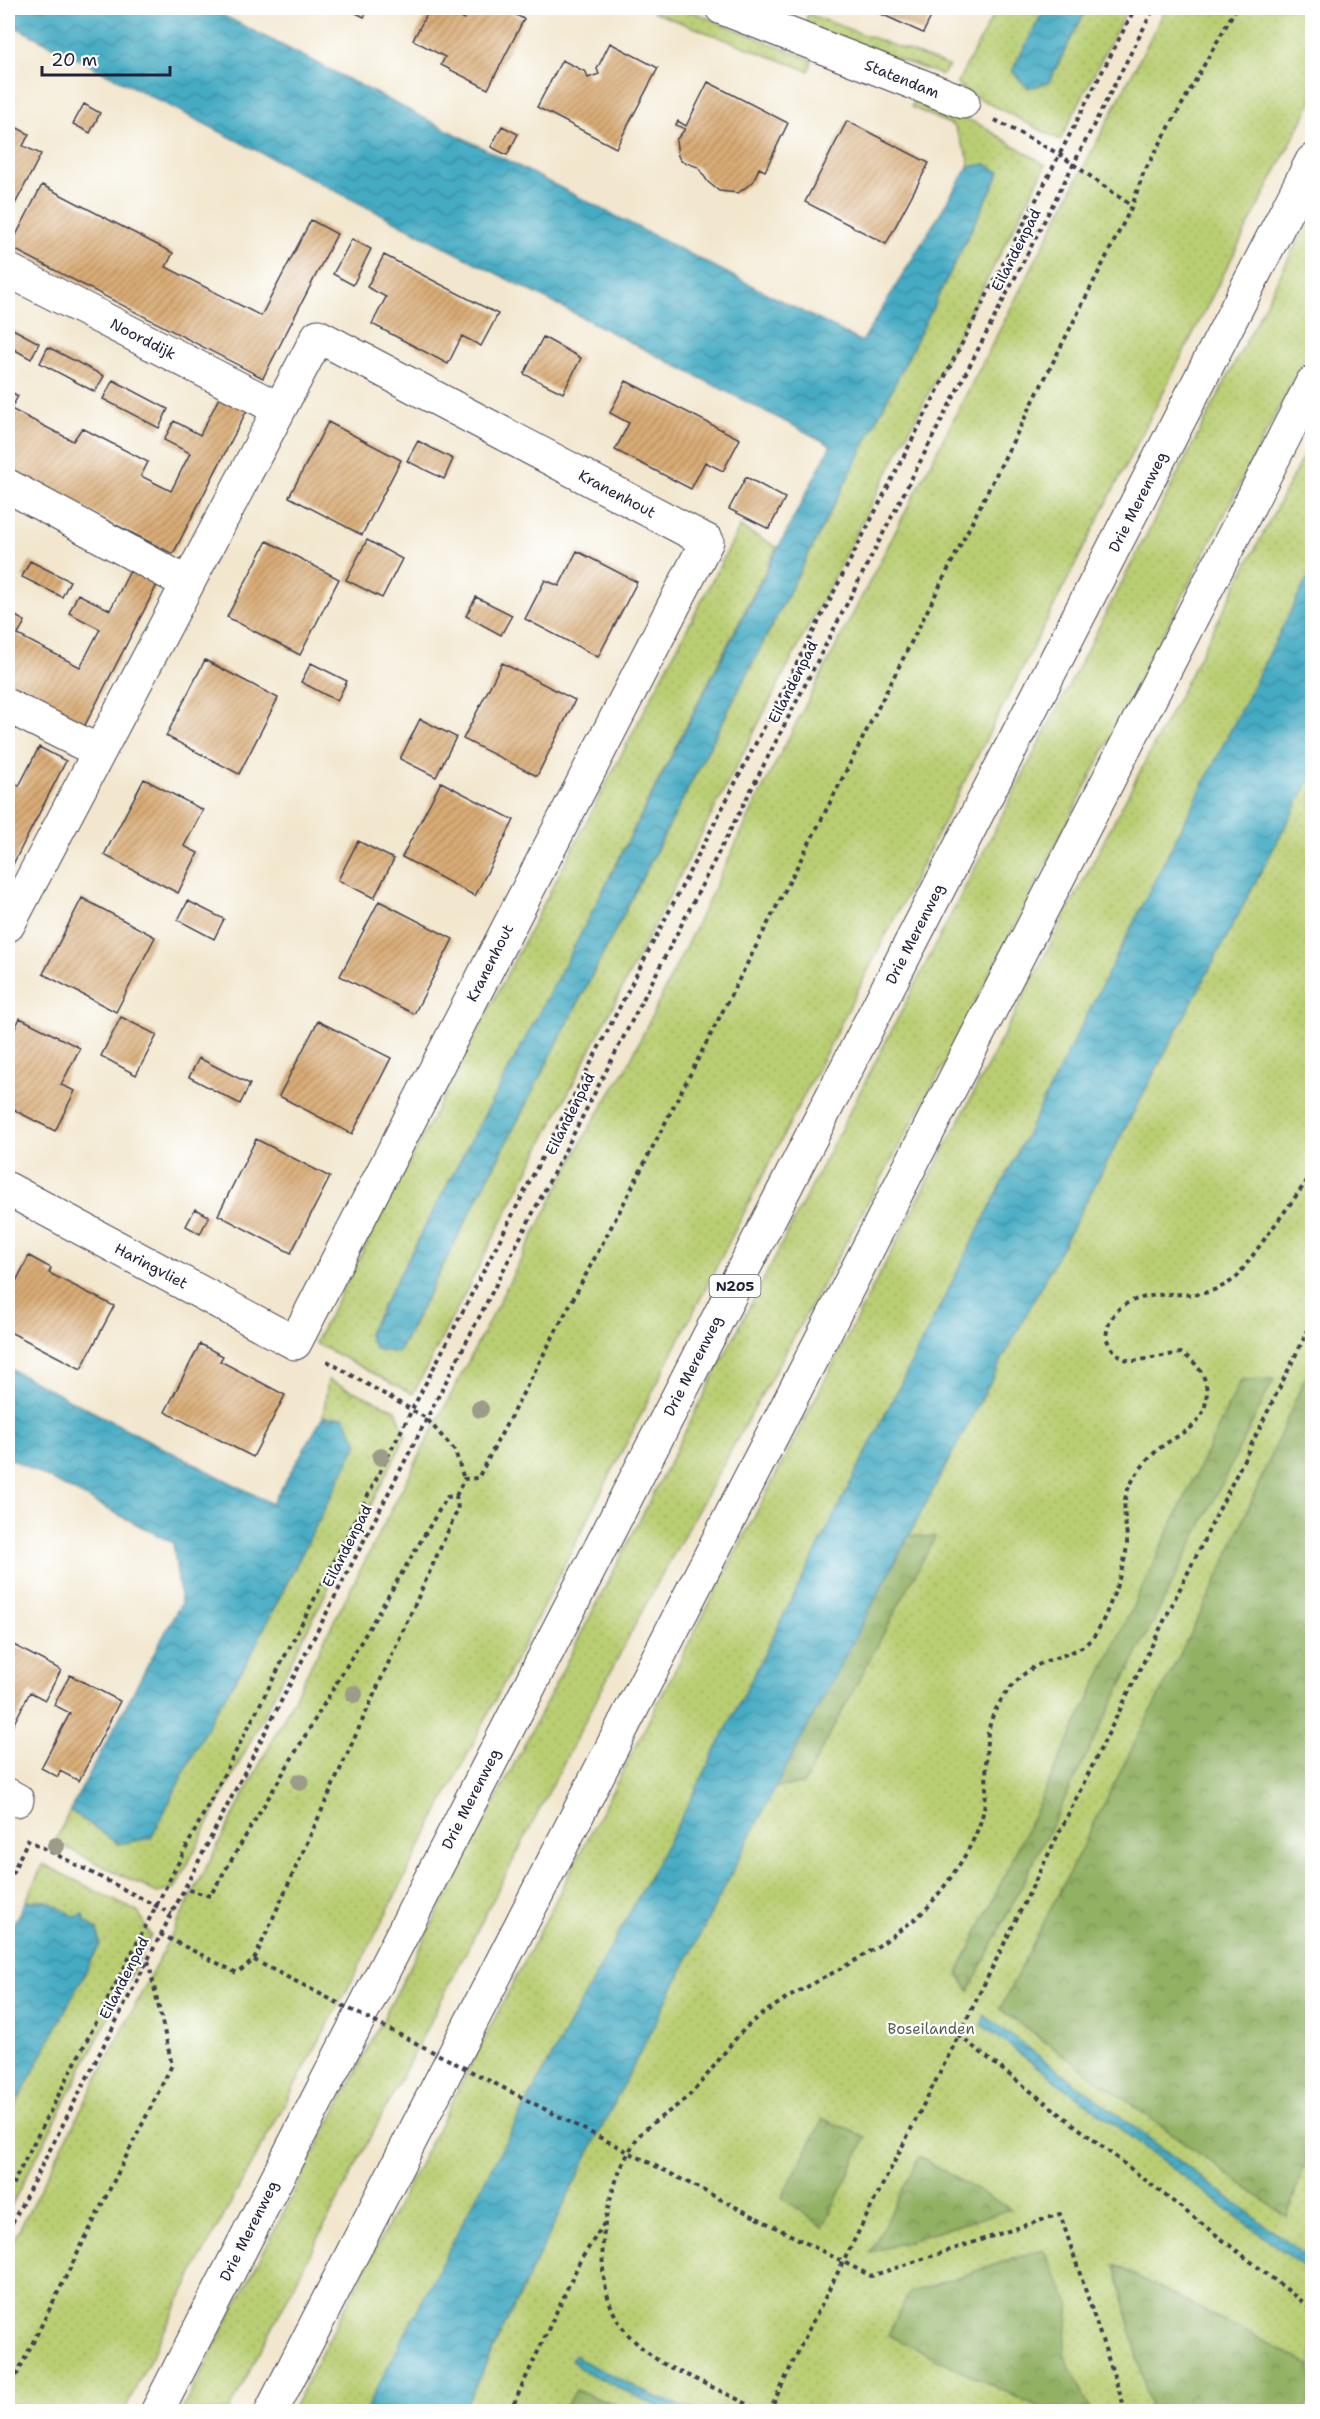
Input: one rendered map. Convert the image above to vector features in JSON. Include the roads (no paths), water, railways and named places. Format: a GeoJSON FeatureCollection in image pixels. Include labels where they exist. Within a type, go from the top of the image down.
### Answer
{"type":"FeatureCollection","features":[{"type":"Feature","properties":{"kind":"main road","name":"Statendam"},"geometry":{"type":"LineString","coordinates":[[722,8],[963,102]]}},
{"type":"Feature","properties":{"kind":"main road","name":"Drie Merenweg"},"geometry":{"type":"LineString","coordinates":[[157,2412],[1312,161]]}},
{"type":"Feature","properties":{"kind":"main road","name":"Noorddijk"},"geometry":{"type":"LineString","coordinates":[[8,270],[279,409]]}},
{"type":"Feature","properties":{"kind":"main road","name":"Kranenhout"},"geometry":{"type":"LineString","coordinates":[[8,924],[318,336],[707,542],[295,1343]]}},
{"type":"Feature","properties":{"kind":"main road"},"geometry":{"type":"LineString","coordinates":[[271,2412],[1312,383]]}},
{"type":"Feature","properties":{"kind":"main road"},"geometry":{"type":"LineString","coordinates":[[8,486],[187,583]]}},
{"type":"Feature","properties":{"kind":"main road"},"geometry":{"type":"LineString","coordinates":[[8,706],[98,751]]}},
{"type":"Feature","properties":{"kind":"main road","name":"Haringvliet"},"geometry":{"type":"LineString","coordinates":[[8,1189],[295,1343]]}},
{"type":"Feature","properties":{"kind":"water"},"geometry":{"type":"Polygon","coordinates":[[[8,8],[209,8],[862,342],[968,167],[986,164],[1000,172],[860,454],[398,1353],[375,1349],[368,1334],[576,943],[831,445],[8,23],[8,8]]]}},
{"type":"Feature","properties":{"kind":"water"},"geometry":{"type":"Polygon","coordinates":[[[1045,8],[1087,8],[1048,83],[1028,88],[1012,71],[1045,8]]]}},
{"type":"Feature","properties":{"kind":"water"},"geometry":{"type":"Polygon","coordinates":[[[1312,569],[1312,776],[775,1788],[591,2149],[463,2411],[365,2411],[488,2174],[689,1803],[1312,569]]]}},
{"type":"Feature","properties":{"kind":"water"},"geometry":{"type":"Polygon","coordinates":[[[8,1368],[272,1504],[323,1417],[344,1417],[358,1443],[247,1662],[215,1711],[151,1838],[118,1844],[70,1810],[181,1603],[173,1543],[8,1457],[8,1368]]]}},
{"type":"Feature","properties":{"kind":"water"},"geometry":{"type":"Polygon","coordinates":[[[26,1901],[47,1901],[76,1917],[84,1914],[85,1921],[98,1930],[100,1944],[8,2120],[8,1933],[26,1901]]]}},
{"type":"Feature","properties":{"kind":"water"},"geometry":{"type":"Polygon","coordinates":[[[984,2015],[1312,2260],[1312,2273],[983,2026],[984,2015]]]}},
{"type":"Feature","properties":{"kind":"water"},"geometry":{"type":"Polygon","coordinates":[[[576,2355],[581,2360],[658,2398],[695,2411],[666,2411],[580,2369],[571,2359],[576,2355]]]}},
{"type":"Feature","properties":{"kind":"park label","name":"Boseilanden"},"geometry":{"type":"Point","coordinates":[931,2029]}}]}
